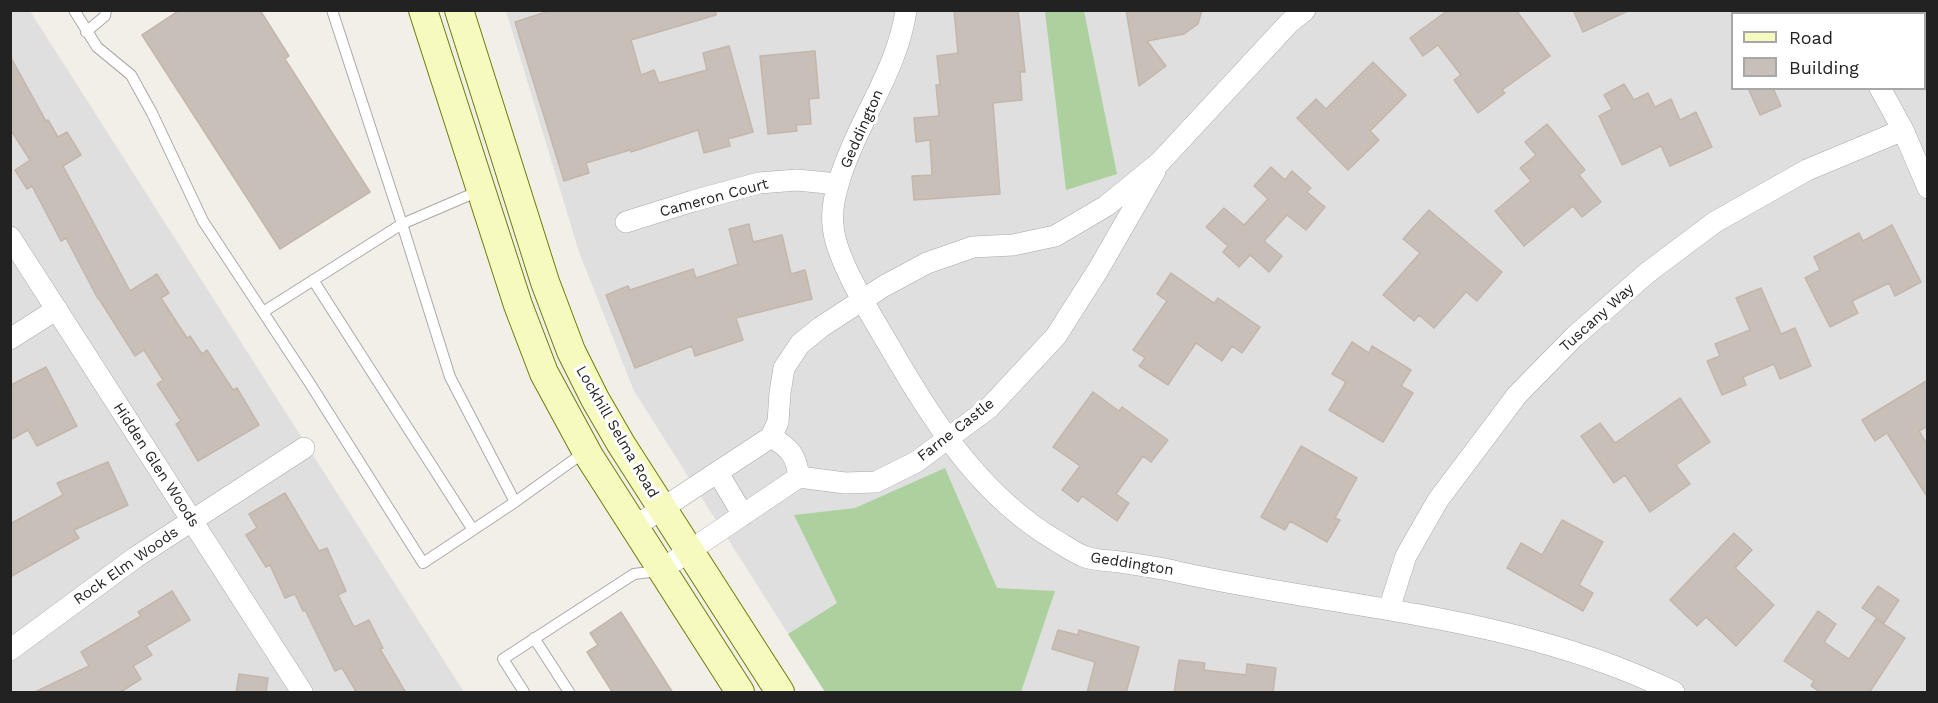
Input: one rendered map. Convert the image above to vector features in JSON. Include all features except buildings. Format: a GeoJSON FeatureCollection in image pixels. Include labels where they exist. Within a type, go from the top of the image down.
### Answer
{"type":"FeatureCollection","features":[{"type":"Feature","properties":{"kind":"main road"},"geometry":{"type":"LineString","coordinates":[[423,10],[518,305],[544,373],[586,451],[740,693]]}},
{"type":"Feature","properties":{"kind":"main road","name":"Lockhill Selma Road"},"geometry":{"type":"LineString","coordinates":[[459,10],[545,282],[571,351],[621,444],[780,693]]}},
{"type":"Feature","properties":{"kind":"street","name":"Geddington"},"geometry":{"type":"LineString","coordinates":[[906,10],[903,30],[880,88],[850,149],[835,194],[832,225],[841,258],[910,381],[947,439],[985,484],[1034,527],[1084,557],[1154,566],[1239,585],[1462,623],[1584,655],[1674,693]]}},
{"type":"Feature","properties":{"kind":"street","name":"Farne Castle"},"geometry":{"type":"LineString","coordinates":[[771,437],[778,422],[784,368],[800,344],[821,327],[884,286],[927,263],[973,247],[1013,246],[1055,236],[1106,206],[1160,162],[1289,24],[1305,10]]}},
{"type":"Feature","properties":{"kind":"street"},"geometry":{"type":"LineString","coordinates":[[1881,90],[1903,130],[1928,188]]}},
{"type":"Feature","properties":{"kind":"street","name":"Tuscany Way"},"geometry":{"type":"LineString","coordinates":[[1389,609],[1406,556],[1438,500],[1517,395],[1575,336],[1647,273],[1715,222],[1807,171],[1903,130]]}},
{"type":"Feature","properties":{"kind":"street","name":"Farne Castle"},"geometry":{"type":"LineString","coordinates":[[799,477],[845,483],[876,482],[915,462],[989,408],[1056,336],[1098,270],[1160,162]]}},
{"type":"Feature","properties":{"kind":"street","name":"Cameron Court"},"geometry":{"type":"LineString","coordinates":[[626,222],[759,183],[797,180],[838,184]]}},
{"type":"Feature","properties":{"kind":"street"},"geometry":{"type":"LineString","coordinates":[[481,190],[513,181]]}},
{"type":"Feature","properties":{"kind":"street","name":"Hidden Glen Woods"},"geometry":{"type":"LineString","coordinates":[[10,237],[302,693]]}},
{"type":"Feature","properties":{"kind":"street"},"geometry":{"type":"LineString","coordinates":[[10,339],[57,309]]}},
{"type":"Feature","properties":{"kind":"street"},"geometry":{"type":"LineString","coordinates":[[634,527],[771,437],[787,446],[797,462],[799,477],[661,570]]}},
{"type":"Feature","properties":{"kind":"street","name":"Rock Elm Woods"},"geometry":{"type":"LineString","coordinates":[[10,650],[136,557],[304,448]]}},
{"type":"Feature","properties":{"kind":"street"},"geometry":{"type":"LineString","coordinates":[[718,473],[743,515]]}},
{"type":"Feature","properties":{"kind":"lane"},"geometry":{"type":"LineString","coordinates":[[74,10],[97,48],[131,75],[152,113],[203,221],[423,562],[515,502],[586,451]]}},
{"type":"Feature","properties":{"kind":"lane"},"geometry":{"type":"LineString","coordinates":[[86,32],[105,16],[106,10]]}},
{"type":"Feature","properties":{"kind":"lane"},"geometry":{"type":"LineString","coordinates":[[332,10],[450,377],[515,502]]}},
{"type":"Feature","properties":{"kind":"lane"},"geometry":{"type":"LineString","coordinates":[[263,312],[402,224],[481,190]]}},
{"type":"Feature","properties":{"kind":"lane"},"geometry":{"type":"LineString","coordinates":[[313,280],[473,530]]}},
{"type":"Feature","properties":{"kind":"lane"},"geometry":{"type":"LineString","coordinates":[[524,693],[503,659],[633,574],[661,570]]}},
{"type":"Feature","properties":{"kind":"lane"},"geometry":{"type":"LineString","coordinates":[[534,639],[569,693]]}},
{"type":"Feature","properties":{"kind":"shaded area"},"geometry":{"type":"Polygon","coordinates":[[[10,11],[30,11],[464,692],[11,692],[10,11]]]}},
{"type":"Feature","properties":{"kind":"shaded area"},"geometry":{"type":"Polygon","coordinates":[[[506,11],[1927,11],[1927,692],[825,692],[634,391],[579,252],[506,11]]]}},
{"type":"Feature","properties":{"kind":"green space"},"geometry":{"type":"Polygon","coordinates":[[[1045,11],[1084,11],[1117,174],[1066,190],[1045,11]]]}},
{"type":"Feature","properties":{"kind":"green space"},"geometry":{"type":"Polygon","coordinates":[[[945,468],[997,588],[1055,591],[1021,692],[825,692],[788,634],[837,603],[794,515],[855,508],[945,468]]]}}]}
